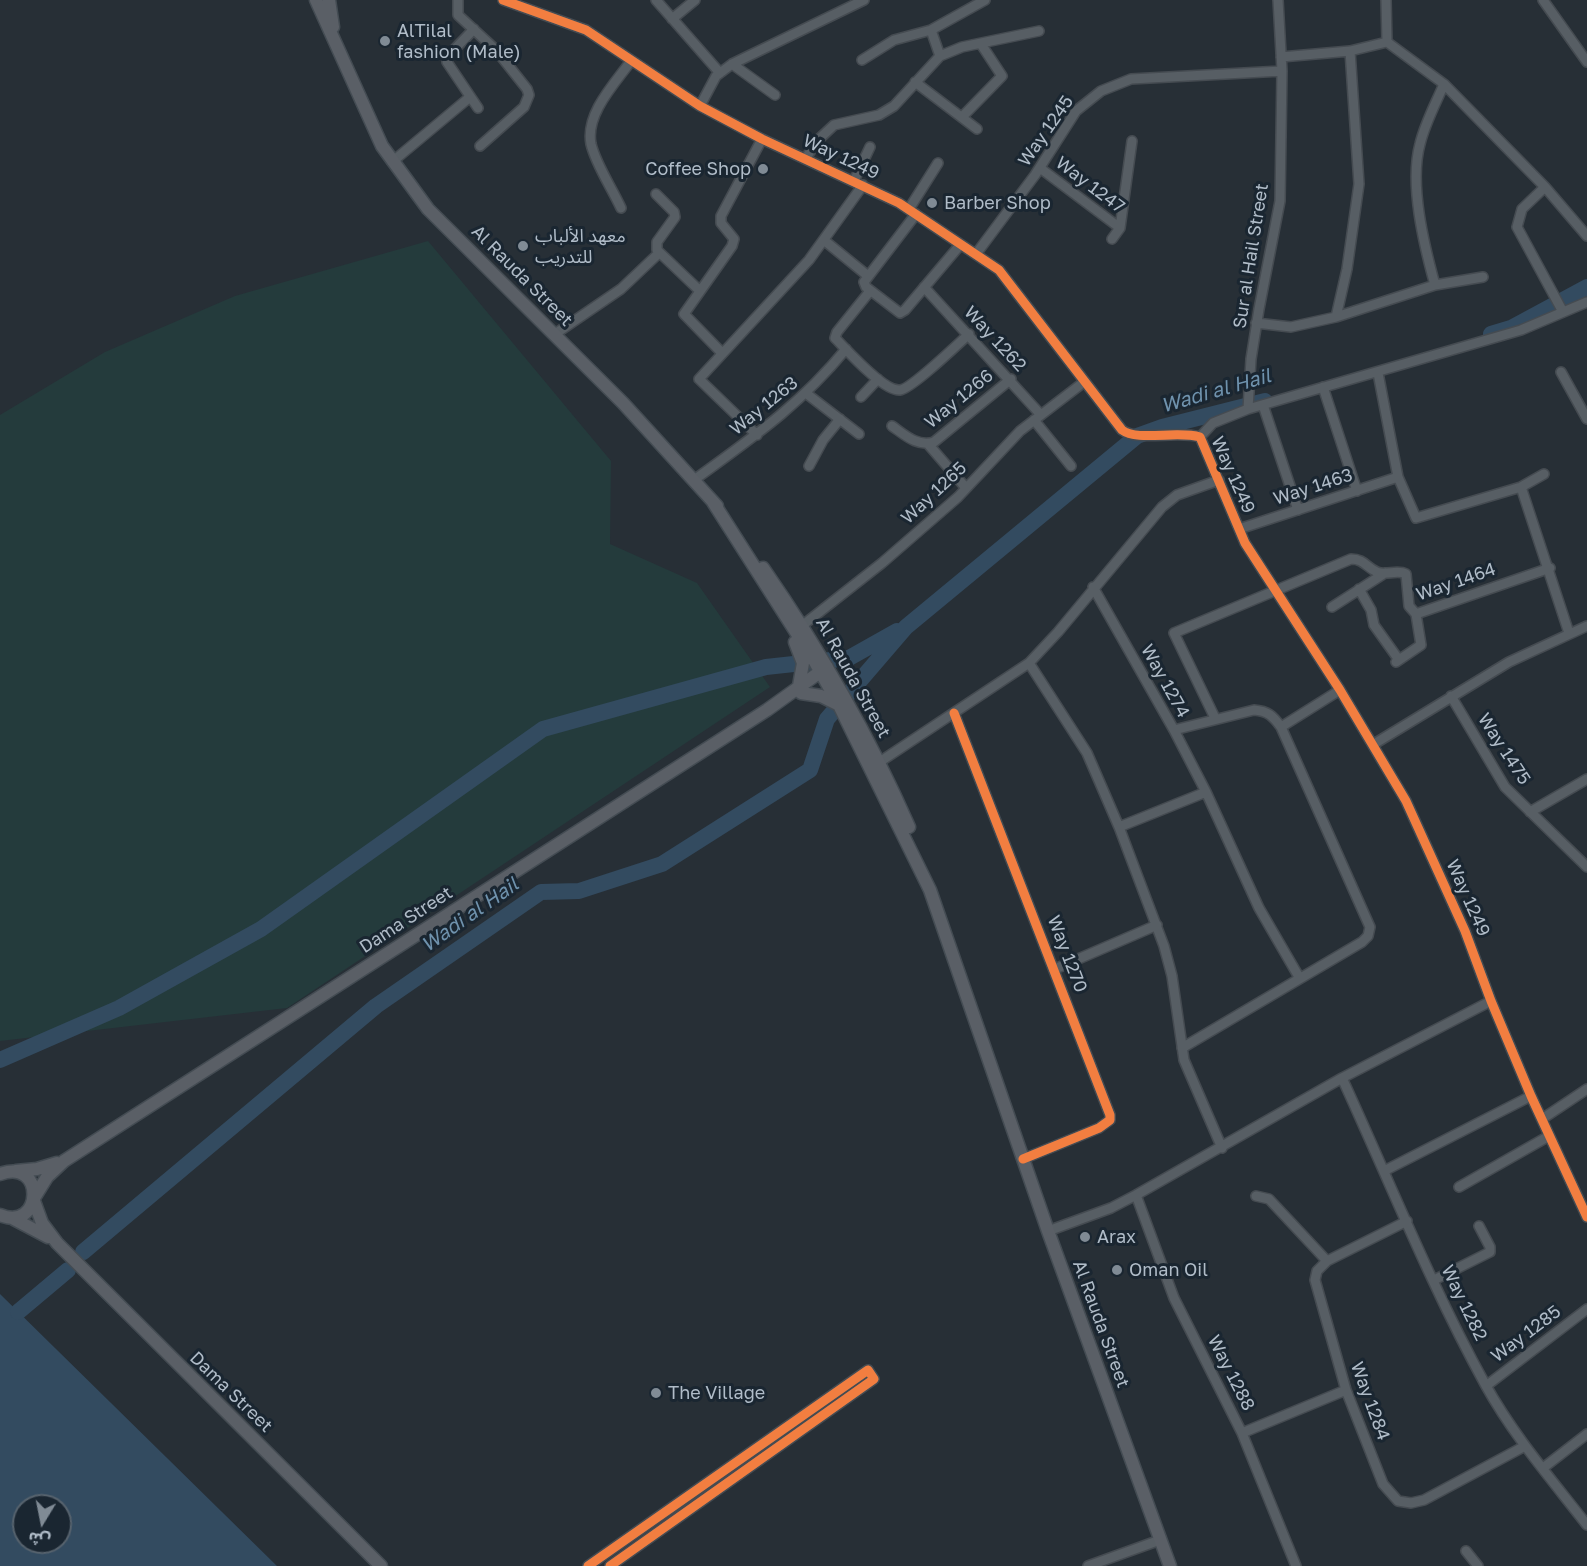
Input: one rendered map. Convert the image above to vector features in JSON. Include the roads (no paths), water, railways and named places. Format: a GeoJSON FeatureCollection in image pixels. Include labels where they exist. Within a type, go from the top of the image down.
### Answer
{"type":"FeatureCollection","features":[{"type":"Feature","properties":{"kind":"main road","name":"Al Rauda Street"},"geometry":{"type":"LineString","coordinates":[[316,0],[378,138],[392,162],[428,208],[667,448],[725,513],[803,625],[912,836],[928,877],[930,890],[1048,1231],[1170,1566]]}},
{"type":"Feature","properties":{"kind":"main road","name":"Al Rauda Street"},"geometry":{"type":"LineString","coordinates":[[330,0],[339,51]]}},
{"type":"Feature","properties":{"kind":"main road","name":"Al Rauda Street"},"geometry":{"type":"LineString","coordinates":[[713,502],[760,578],[826,672],[839,705],[875,765]]}},
{"type":"Feature","properties":{"kind":"main road"},"geometry":{"type":"LineString","coordinates":[[760,578],[770,601],[800,650],[802,668],[800,689],[839,705]]}},
{"type":"Feature","properties":{"kind":"main road","name":"Dama Street"},"geometry":{"type":"LineString","coordinates":[[381,1566],[57,1243],[42,1223],[34,1199],[47,1177],[64,1161],[826,672]]}},
{"type":"Feature","properties":{"kind":"main road","name":"Dama Street"},"geometry":{"type":"LineString","coordinates":[[4,1173],[37,1169],[64,1161]]}},
{"type":"Feature","properties":{"kind":"main road"},"geometry":{"type":"LineString","coordinates":[[4,1173],[16,1172],[28,1178],[34,1191],[34,1199],[26,1213],[6,1217]]}},
{"type":"Feature","properties":{"kind":"main road","name":"Dama Street"},"geometry":{"type":"LineString","coordinates":[[6,1217],[57,1243]]}},
{"type":"Feature","properties":{"kind":"street"},"geometry":{"type":"LineString","coordinates":[[458,0],[458,15],[496,50],[527,89],[529,95],[524,107],[480,146]]}},
{"type":"Feature","properties":{"kind":"street"},"geometry":{"type":"LineString","coordinates":[[656,0],[720,73]]}},
{"type":"Feature","properties":{"kind":"street"},"geometry":{"type":"LineString","coordinates":[[672,19],[695,0]]}},
{"type":"Feature","properties":{"kind":"street"},"geometry":{"type":"LineString","coordinates":[[700,106],[720,73],[732,64],[864,0]]}},
{"type":"Feature","properties":{"kind":"street"},"geometry":{"type":"LineString","coordinates":[[862,60],[894,40],[931,30],[985,0]]}},
{"type":"Feature","properties":{"kind":"street","name":"Sur al Hail Street"},"geometry":{"type":"LineString","coordinates":[[1248,409],[1256,323],[1281,201],[1282,71],[1278,0]]}},
{"type":"Feature","properties":{"kind":"street"},"geometry":{"type":"LineString","coordinates":[[1386,0],[1387,42]]}},
{"type":"Feature","properties":{"kind":"street"},"geometry":{"type":"LineString","coordinates":[[1543,0],[1587,62]]}},
{"type":"Feature","properties":{"kind":"street","name":"Way 1249"},"geometry":{"type":"LineString","coordinates":[[510,1],[586,30],[700,106],[762,140],[858,183],[912,212],[999,270],[1084,382],[1128,435],[1174,432],[1200,437],[1239,529],[1374,744],[1416,823],[1465,931],[1491,1001],[1549,1136],[1586,1214]]}},
{"type":"Feature","properties":{"kind":"street"},"geometry":{"type":"LineString","coordinates":[[474,29],[449,55],[447,62],[478,108]]}},
{"type":"Feature","properties":{"kind":"street"},"geometry":{"type":"LineString","coordinates":[[931,30],[940,56]]}},
{"type":"Feature","properties":{"kind":"street"},"geometry":{"type":"LineString","coordinates":[[805,159],[819,139],[834,125],[879,115],[894,106],[940,56],[1039,31]]}},
{"type":"Feature","properties":{"kind":"street"},"geometry":{"type":"LineString","coordinates":[[1281,57],[1350,51],[1387,42]]}},
{"type":"Feature","properties":{"kind":"street"},"geometry":{"type":"LineString","coordinates":[[1387,42],[1444,84],[1545,187],[1587,236]]}},
{"type":"Feature","properties":{"kind":"street"},"geometry":{"type":"LineString","coordinates":[[962,117],[1002,75],[981,44]]}},
{"type":"Feature","properties":{"kind":"street"},"geometry":{"type":"LineString","coordinates":[[1336,316],[1347,269],[1359,184],[1350,51]]}},
{"type":"Feature","properties":{"kind":"street"},"geometry":{"type":"LineString","coordinates":[[621,208],[591,143],[591,125],[604,98],[631,61]]}},
{"type":"Feature","properties":{"kind":"street"},"geometry":{"type":"LineString","coordinates":[[732,64],[775,95]]}},
{"type":"Feature","properties":{"kind":"street","name":"Way 1245"},"geometry":{"type":"LineString","coordinates":[[976,254],[1040,168],[1076,111],[1087,100],[1116,83],[1131,79],[1282,71]]}},
{"type":"Feature","properties":{"kind":"street"},"geometry":{"type":"LineString","coordinates":[[915,82],[976,129]]}},
{"type":"Feature","properties":{"kind":"street"},"geometry":{"type":"LineString","coordinates":[[1435,285],[1426,253],[1415,171],[1420,143],[1444,84]]}},
{"type":"Feature","properties":{"kind":"street"},"geometry":{"type":"LineString","coordinates":[[392,162],[470,97]]}},
{"type":"Feature","properties":{"kind":"street"},"geometry":{"type":"LineString","coordinates":[[722,353],[684,314],[732,246],[734,239],[721,223],[721,216],[762,140]]}},
{"type":"Feature","properties":{"kind":"street","name":"Way 1247"},"geometry":{"type":"LineString","coordinates":[[1112,239],[1120,228],[1132,141]]}},
{"type":"Feature","properties":{"kind":"street"},"geometry":{"type":"LineString","coordinates":[[757,435],[699,379],[791,281],[825,241],[858,183],[870,147]]}},
{"type":"Feature","properties":{"kind":"street"},"geometry":{"type":"LineString","coordinates":[[938,163],[912,212],[864,284],[900,313],[960,245]]}},
{"type":"Feature","properties":{"kind":"street","name":"Way 1247"},"geometry":{"type":"LineString","coordinates":[[1040,168],[1120,228]]}},
{"type":"Feature","properties":{"kind":"street"},"geometry":{"type":"LineString","coordinates":[[1545,187],[1522,209],[1517,227],[1563,312]]}},
{"type":"Feature","properties":{"kind":"street"},"geometry":{"type":"LineString","coordinates":[[656,194],[674,212],[675,217],[657,242],[659,252],[700,291]]}},
{"type":"Feature","properties":{"kind":"street"},"geometry":{"type":"LineString","coordinates":[[825,241],[868,276]]}},
{"type":"Feature","properties":{"kind":"street"},"geometry":{"type":"LineString","coordinates":[[555,334],[621,289],[659,252]]}},
{"type":"Feature","properties":{"kind":"street"},"geometry":{"type":"LineString","coordinates":[[1256,323],[1291,327],[1336,316],[1435,285],[1483,277]]}},
{"type":"Feature","properties":{"kind":"street","name":"Way 1262"},"geometry":{"type":"LineString","coordinates":[[924,287],[1011,379],[1071,466]]}},
{"type":"Feature","properties":{"kind":"street"},"geometry":{"type":"LineString","coordinates":[[870,291],[835,338],[878,379],[893,389],[907,388],[969,334]]}},
{"type":"Feature","properties":{"kind":"street"},"geometry":{"type":"LineString","coordinates":[[1200,437],[1213,423],[1248,409],[1521,330],[1587,302]]}},
{"type":"Feature","properties":{"kind":"street","name":"Way 1263"},"geometry":{"type":"LineString","coordinates":[[694,480],[757,435],[807,394],[846,349]]}},
{"type":"Feature","properties":{"kind":"street"},"geometry":{"type":"LineString","coordinates":[[1561,372],[1587,419]]}},
{"type":"Feature","properties":{"kind":"street"},"geometry":{"type":"LineString","coordinates":[[1378,373],[1398,477],[1416,518],[1521,487],[1544,474]]}},
{"type":"Feature","properties":{"kind":"street"},"geometry":{"type":"LineString","coordinates":[[861,397],[878,379]]}},
{"type":"Feature","properties":{"kind":"street","name":"Way 1266"},"geometry":{"type":"LineString","coordinates":[[928,444],[940,438],[1011,379]]}},
{"type":"Feature","properties":{"kind":"street","name":"Way 1265"},"geometry":{"type":"LineString","coordinates":[[803,625],[882,563],[966,488],[1011,440],[1037,417],[1084,382]]}},
{"type":"Feature","properties":{"kind":"street"},"geometry":{"type":"LineString","coordinates":[[1323,387],[1357,491]]}},
{"type":"Feature","properties":{"kind":"street"},"geometry":{"type":"LineString","coordinates":[[807,394],[859,434]]}},
{"type":"Feature","properties":{"kind":"street"},"geometry":{"type":"LineString","coordinates":[[1263,405],[1298,510]]}},
{"type":"Feature","properties":{"kind":"street"},"geometry":{"type":"LineString","coordinates":[[809,466],[823,440],[840,419]]}},
{"type":"Feature","properties":{"kind":"street","name":"Way 1266"},"geometry":{"type":"LineString","coordinates":[[892,426],[914,441],[928,444],[966,488]]}},
{"type":"Feature","properties":{"kind":"street","name":"Way 1463"},"geometry":{"type":"LineString","coordinates":[[1239,529],[1398,477]]}},
{"type":"Feature","properties":{"kind":"street"},"geometry":{"type":"LineString","coordinates":[[875,765],[1029,663],[1170,501],[1194,487],[1219,480]]}},
{"type":"Feature","properties":{"kind":"street"},"geometry":{"type":"LineString","coordinates":[[1521,487],[1550,568],[1569,633]]}},
{"type":"Feature","properties":{"kind":"street","name":"Way 1464"},"geometry":{"type":"LineString","coordinates":[[1215,718],[1174,633],[1351,559],[1361,559],[1377,572],[1401,571],[1406,574],[1409,606],[1416,614],[1550,568]]}},
{"type":"Feature","properties":{"kind":"street"},"geometry":{"type":"LineString","coordinates":[[1332,607],[1385,573]]}},
{"type":"Feature","properties":{"kind":"street","name":"Way 1274"},"geometry":{"type":"LineString","coordinates":[[1093,587],[1174,730],[1206,792],[1259,908],[1299,977]]}},
{"type":"Feature","properties":{"kind":"street"},"geometry":{"type":"LineString","coordinates":[[1359,589],[1371,610],[1374,625],[1397,661],[1421,645],[1416,614]]}},
{"type":"Feature","properties":{"kind":"street"},"geometry":{"type":"LineString","coordinates":[[1374,744],[1509,662],[1587,626]]}},
{"type":"Feature","properties":{"kind":"street"},"geometry":{"type":"LineString","coordinates":[[1029,663],[1087,753],[1158,925],[1172,976],[1182,1048],[1190,1076],[1222,1148]]}},
{"type":"Feature","properties":{"kind":"street"},"geometry":{"type":"LineString","coordinates":[[1281,727],[1340,690]]}},
{"type":"Feature","properties":{"kind":"street","name":"Way 1475"},"geometry":{"type":"LineString","coordinates":[[1451,696],[1505,787],[1587,867]]}},
{"type":"Feature","properties":{"kind":"street"},"geometry":{"type":"LineString","coordinates":[[1174,730],[1215,718],[1264,711],[1274,716],[1281,727],[1370,927],[1368,936],[1362,942],[1299,977],[1182,1048]]}},
{"type":"Feature","properties":{"kind":"street","name":"Way 1270"},"geometry":{"type":"LineString","coordinates":[[954,713],[1055,969],[1108,1108],[1110,1120],[1099,1128],[1023,1159]]}},
{"type":"Feature","properties":{"kind":"street"},"geometry":{"type":"LineString","coordinates":[[1530,812],[1584,781],[1587,791]]}},
{"type":"Feature","properties":{"kind":"street"},"geometry":{"type":"LineString","coordinates":[[1119,827],[1206,792]]}},
{"type":"Feature","properties":{"kind":"street","name":"Way 1270"},"geometry":{"type":"LineString","coordinates":[[1055,969],[1158,925]]}},
{"type":"Feature","properties":{"kind":"street"},"geometry":{"type":"LineString","coordinates":[[1048,1231],[1111,1208],[1222,1148],[1342,1078],[1491,1001]]}},
{"type":"Feature","properties":{"kind":"street","name":"Way 1282"},"geometry":{"type":"LineString","coordinates":[[1342,1078],[1434,1280],[1486,1386],[1525,1446],[1587,1525]]}},
{"type":"Feature","properties":{"kind":"street"},"geometry":{"type":"LineString","coordinates":[[1542,1119],[1587,1089]]}},
{"type":"Feature","properties":{"kind":"street"},"geometry":{"type":"LineString","coordinates":[[1384,1171],[1532,1096]]}},
{"type":"Feature","properties":{"kind":"street"},"geometry":{"type":"LineString","coordinates":[[1459,1187],[1549,1136]]}},
{"type":"Feature","properties":{"kind":"street","name":"Way 1288"},"geometry":{"type":"LineString","coordinates":[[1136,1195],[1174,1298],[1242,1433],[1296,1566]]}},
{"type":"Feature","properties":{"kind":"street"},"geometry":{"type":"LineString","coordinates":[[1256,1196],[1269,1199],[1327,1261],[1407,1221]]}},
{"type":"Feature","properties":{"kind":"street"},"geometry":{"type":"LineString","coordinates":[[1434,1280],[1490,1252],[1490,1247],[1479,1226]]}},
{"type":"Feature","properties":{"kind":"street","name":"Way 1284"},"geometry":{"type":"LineString","coordinates":[[1327,1261],[1317,1270],[1315,1280],[1346,1390],[1383,1484],[1398,1501],[1411,1503],[1424,1500],[1525,1446]]}},
{"type":"Feature","properties":{"kind":"street","name":"Way 1285"},"geometry":{"type":"LineString","coordinates":[[1486,1386],[1587,1309]]}},
{"type":"Feature","properties":{"kind":"street"},"geometry":{"type":"LineString","coordinates":[[588,1566],[868,1370],[874,1379],[610,1566]]}},
{"type":"Feature","properties":{"kind":"street"},"geometry":{"type":"LineString","coordinates":[[1242,1433],[1346,1390]]}},
{"type":"Feature","properties":{"kind":"street"},"geometry":{"type":"LineString","coordinates":[[1543,1468],[1587,1434]]}},
{"type":"Feature","properties":{"kind":"street"},"geometry":{"type":"LineString","coordinates":[[1088,1566],[1160,1540]]}},
{"type":"Feature","properties":{"kind":"street"},"geometry":{"type":"LineString","coordinates":[[1466,1551],[1479,1566]]}},
{"type":"Feature","properties":{"kind":"water"},"geometry":{"type":"Polygon","coordinates":[[[0,1294],[277,1566],[0,1566],[0,1294]]]}},
{"type":"Feature","properties":{"kind":"waterway","name":"Wadi al Hail"},"geometry":{"type":"LineString","coordinates":[[1491,334],[1511,328],[1587,287]]}},
{"type":"Feature","properties":{"kind":"waterway","name":"Wadi al Hail"},"geometry":{"type":"LineString","coordinates":[[83,1252],[376,1006],[541,892],[579,891],[662,864],[810,770],[827,719],[906,627],[1137,436],[1162,427],[1265,401]]}},
{"type":"Feature","properties":{"kind":"waterway","name":"Wadi al Hail"},"geometry":{"type":"LineString","coordinates":[[0,1060],[119,1008],[261,929],[543,729],[766,667],[849,658],[897,631]]}},
{"type":"Feature","properties":{"kind":"waterway","name":"Wadi al Hail"},"geometry":{"type":"LineString","coordinates":[[18,1312],[68,1270]]}},
{"type":"Feature","properties":{"kind":"place","name":"AlTilal fashion (Male)"},"geometry":{"type":"Point","coordinates":[385,41]}},
{"type":"Feature","properties":{"kind":"place","name":"Coffee Shop"},"geometry":{"type":"Point","coordinates":[763,169]}},
{"type":"Feature","properties":{"kind":"place","name":"Barber Shop"},"geometry":{"type":"Point","coordinates":[932,203]}},
{"type":"Feature","properties":{"kind":"place","name":"معهد الألباب للتدريب"},"geometry":{"type":"Point","coordinates":[523,246]}},
{"type":"Feature","properties":{"kind":"place","name":"Arax"},"geometry":{"type":"Point","coordinates":[1085,1237]}},
{"type":"Feature","properties":{"kind":"place","name":"Oman Oil"},"geometry":{"type":"Point","coordinates":[1117,1270]}},
{"type":"Feature","properties":{"kind":"place","name":"The Village"},"geometry":{"type":"Point","coordinates":[656,1393]}}]}
